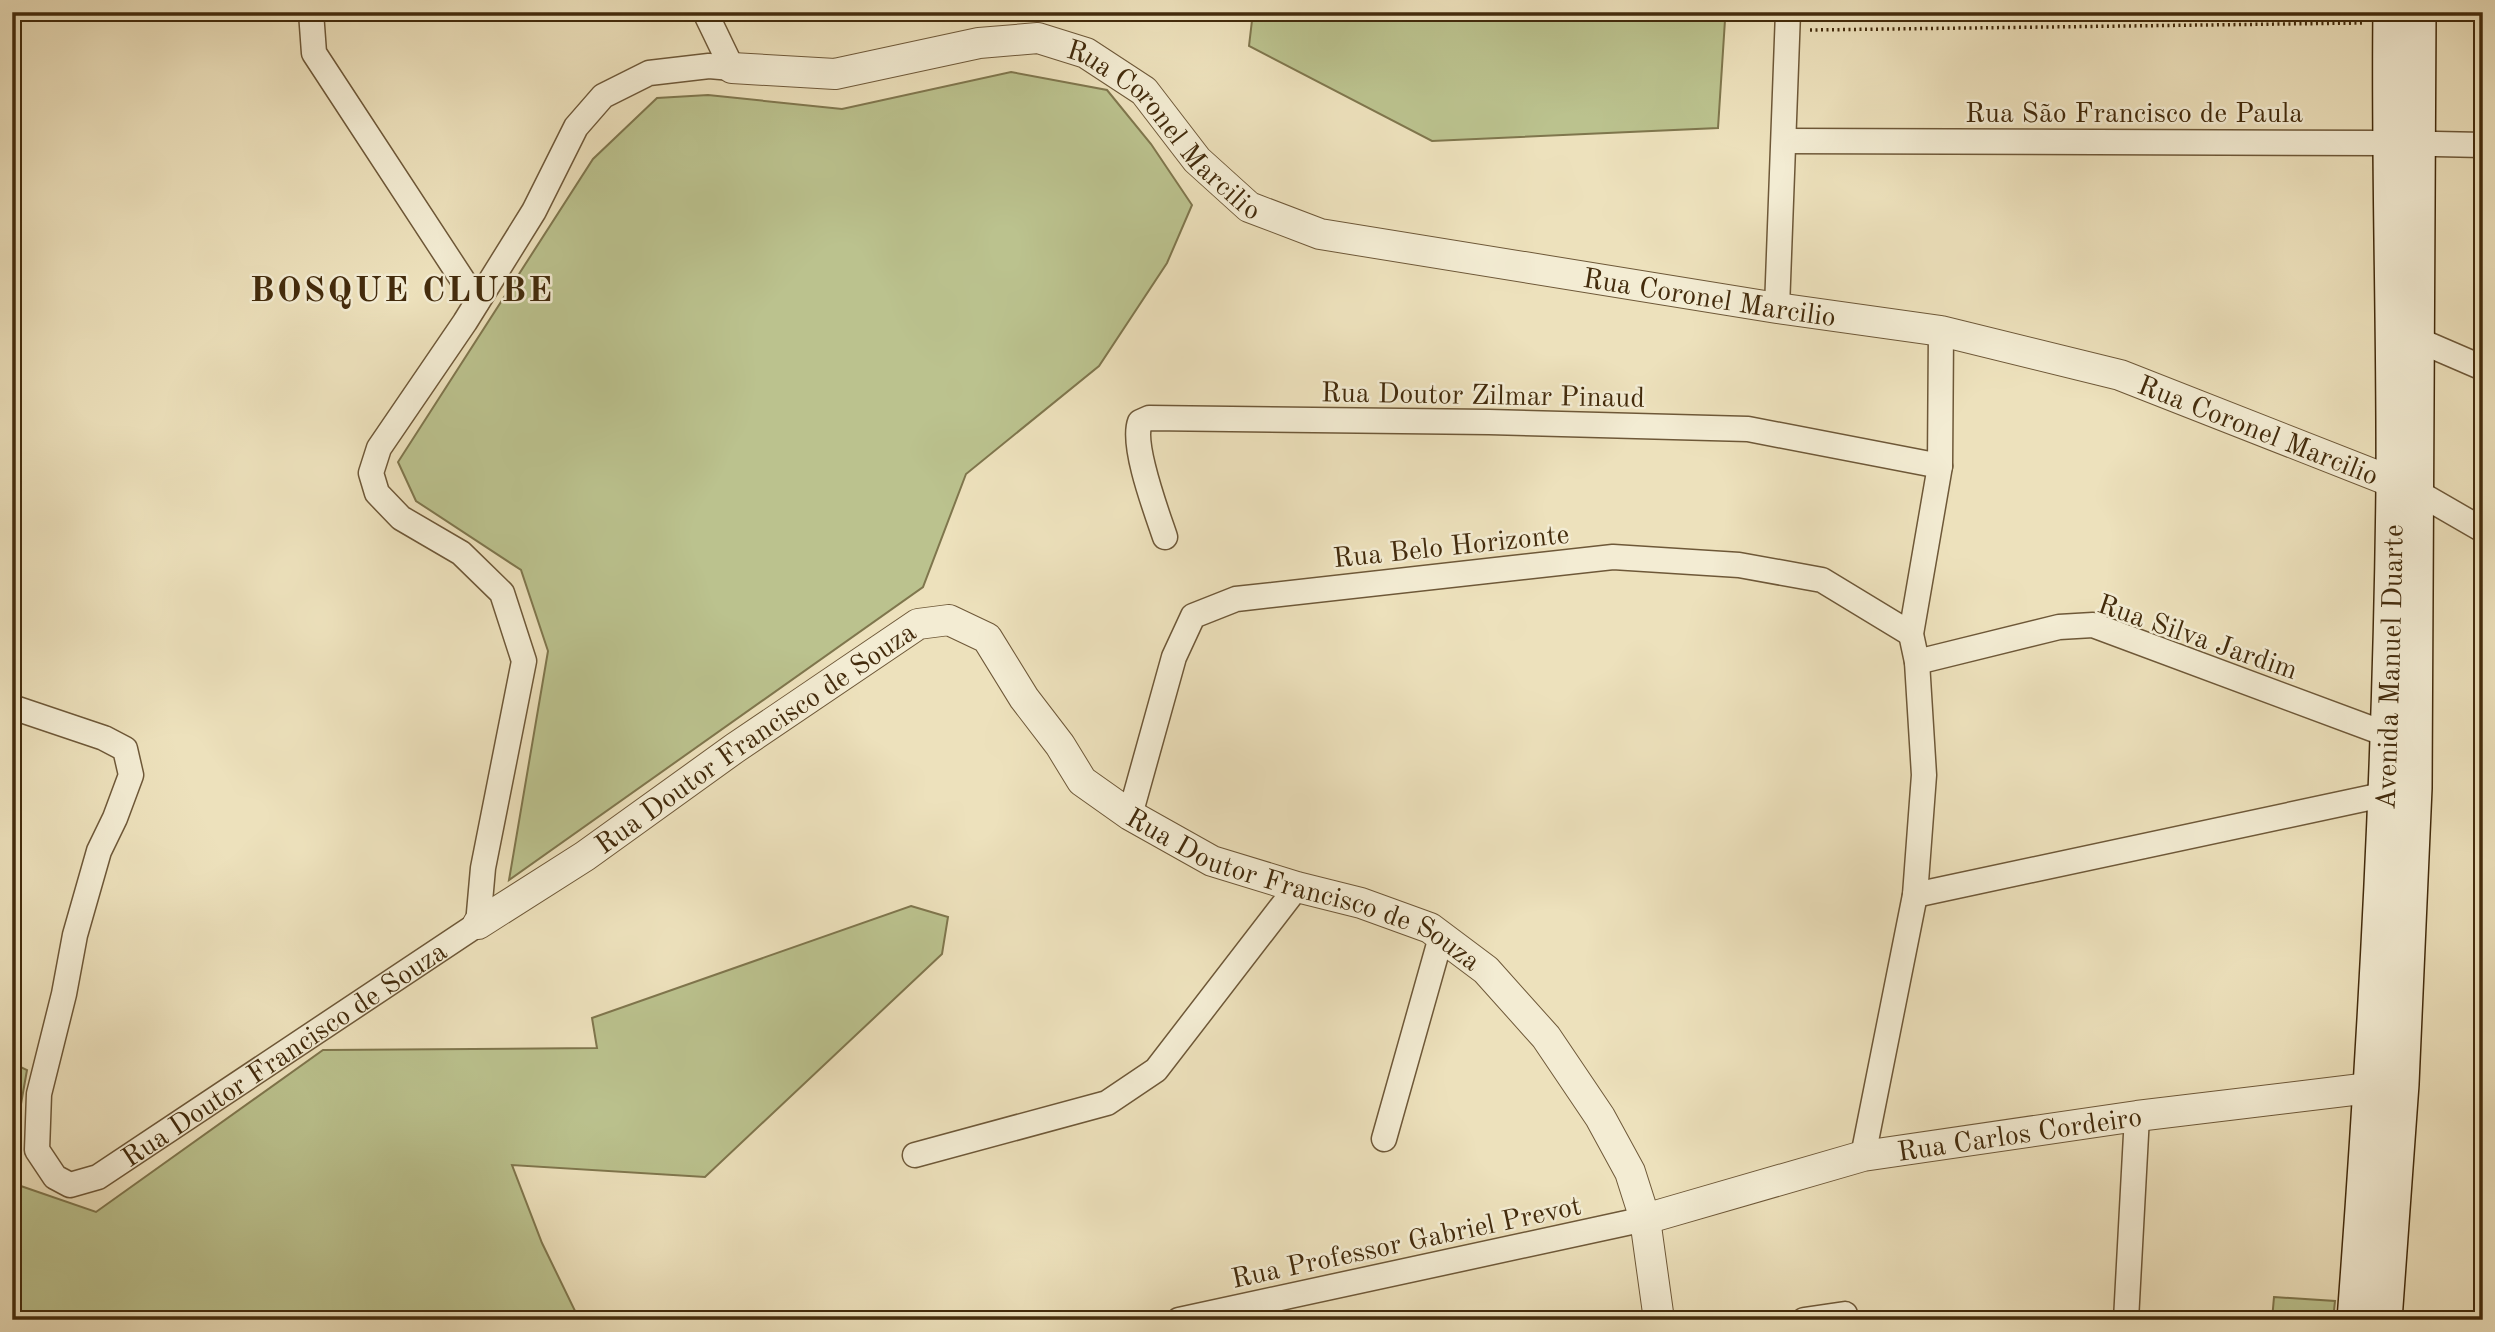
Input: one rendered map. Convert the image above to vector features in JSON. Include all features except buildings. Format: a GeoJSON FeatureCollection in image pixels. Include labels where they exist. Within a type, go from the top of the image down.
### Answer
{"type":"FeatureCollection","features":[{"type":"Feature","properties":{"kind":"main road","name":"Avenida Manuel Duarte"},"geometry":{"type":"LineString","coordinates":[[2399,16],[2404,143],[2418,340],[2405,487]]}},
{"type":"Feature","properties":{"kind":"main road","name":"Avenida Manuel Duarte"},"geometry":{"type":"LineString","coordinates":[[2385,1320],[2387,1086],[2402,740],[2405,487],[2404,143]]}},
{"type":"Feature","properties":{"kind":"main road","name":"Avenida Manuel Duarte"},"geometry":{"type":"LineString","coordinates":[[2354,1320],[2387,1086]]}},
{"type":"Feature","properties":{"kind":"street"},"geometry":{"type":"LineString","coordinates":[[311,12],[314,53],[477,302]]}},
{"type":"Feature","properties":{"kind":"street"},"geometry":{"type":"LineString","coordinates":[[705,12],[732,68]]}},
{"type":"Feature","properties":{"kind":"street"},"geometry":{"type":"LineString","coordinates":[[1777,308],[1788,21]]}},
{"type":"Feature","properties":{"kind":"street","name":"Rua Coronel Marcilio"},"geometry":{"type":"LineString","coordinates":[[478,924],[483,868],[524,661],[502,593],[461,553],[401,518],[377,493],[371,473],[379,448],[477,302],[534,211],[576,127],[603,96],[649,73],[709,66],[835,75],[979,43],[1038,38],[1086,54],[1144,91],[1197,160],[1249,207],[1320,234],[1777,308],[1941,331],[2120,375],[2405,487],[2483,530]]}},
{"type":"Feature","properties":{"kind":"street","name":"Rua São Francisco de Paula"},"geometry":{"type":"LineString","coordinates":[[1784,141],[2483,145]]}},
{"type":"Feature","properties":{"kind":"street"},"geometry":{"type":"LineString","coordinates":[[1863,1156],[1915,895],[1924,775],[1917,662],[1911,634],[1940,466],[1941,331]]}},
{"type":"Feature","properties":{"kind":"street"},"geometry":{"type":"LineString","coordinates":[[2418,340],[2483,368]]}},
{"type":"Feature","properties":{"kind":"street","name":"Rua Doutor Zilmar Pinaud"},"geometry":{"type":"LineString","coordinates":[[1165,537],[1144,466],[1137,430],[1140,422],[1149,418],[1489,422],[1748,429],[1940,466]]}},
{"type":"Feature","properties":{"kind":"street","name":"Rua Belo Horizonte"},"geometry":{"type":"LineString","coordinates":[[1130,815],[1174,657],[1193,615],[1236,599],[1613,557],[1739,565],[1822,580],[1911,634]]}},
{"type":"Feature","properties":{"kind":"street","name":"Rua Doutor Francisco de Souza"},"geometry":{"type":"LineString","coordinates":[[12,707],[104,738],[125,750],[131,775],[99,851],[75,935],[64,994],[39,1094],[37,1150],[55,1177],[70,1185],[98,1178],[478,924],[585,856],[746,741],[918,624],[949,620],[987,638],[1024,698],[1060,745],[1082,781],[1130,815],[1212,861],[1361,903],[1430,928],[1486,970],[1546,1037],[1600,1117],[1630,1172],[1645,1219],[1659,1320]]}},
{"type":"Feature","properties":{"kind":"street","name":"Rua Silva Jardim"},"geometry":{"type":"LineString","coordinates":[[1917,662],[2059,627],[2093,625],[2402,740]]}},
{"type":"Feature","properties":{"kind":"street"},"geometry":{"type":"LineString","coordinates":[[1915,895],[2400,791]]}},
{"type":"Feature","properties":{"kind":"street"},"geometry":{"type":"LineString","coordinates":[[915,1155],[1107,1103],[1156,1070],[1297,887]]}},
{"type":"Feature","properties":{"kind":"street"},"geometry":{"type":"LineString","coordinates":[[1384,1139],[1441,937]]}},
{"type":"Feature","properties":{"kind":"street","name":"Rua Carlos Cordeiro"},"geometry":{"type":"LineString","coordinates":[[1645,1219],[1863,1156],[2137,1116],[2387,1086]]}},
{"type":"Feature","properties":{"kind":"street"},"geometry":{"type":"LineString","coordinates":[[2126,1320],[2137,1116]]}},
{"type":"Feature","properties":{"kind":"street","name":"Rua Professor Gabriel Prevot"},"geometry":{"type":"LineString","coordinates":[[1179,1320],[1645,1219]]}},
{"type":"Feature","properties":{"kind":"street"},"geometry":{"type":"LineString","coordinates":[[1804,1320],[1845,1314]]}},
{"type":"Feature","properties":{"kind":"path"},"geometry":{"type":"LineString","coordinates":[[1788,21],[2399,16]]}},
{"type":"Feature","properties":{"kind":"green space"},"geometry":{"type":"Polygon","coordinates":[[[1253,12],[1714,12],[1725,20],[1718,128],[1432,141],[1249,46],[1253,12]]]}},
{"type":"Feature","properties":{"kind":"green space"},"geometry":{"type":"Polygon","coordinates":[[[1011,72],[1107,90],[1151,144],[1192,205],[1167,263],[1099,366],[966,474],[923,587],[509,880],[548,651],[521,570],[416,501],[398,462],[593,159],[657,98],[708,95],[842,109],[1011,72]]]}},
{"type":"Feature","properties":{"kind":"green space"},"geometry":{"type":"Polygon","coordinates":[[[911,906],[948,917],[942,954],[705,1177],[512,1165],[542,1243],[575,1311],[612,1320],[12,1320],[12,1183],[96,1212],[323,1050],[597,1048],[592,1018],[911,906]]]}},
{"type":"Feature","properties":{"kind":"green space"},"geometry":{"type":"Polygon","coordinates":[[[12,1063],[27,1070],[12,1155],[12,1063]]]}},
{"type":"Feature","properties":{"kind":"green space"},"geometry":{"type":"Polygon","coordinates":[[[2274,1297],[2335,1301],[2333,1320],[2272,1320],[2274,1297]]]}},
{"type":"Feature","properties":{"kind":"district","name":"BOSQUE CLUBE"},"geometry":{"type":"Point","coordinates":[402,289]}}]}
